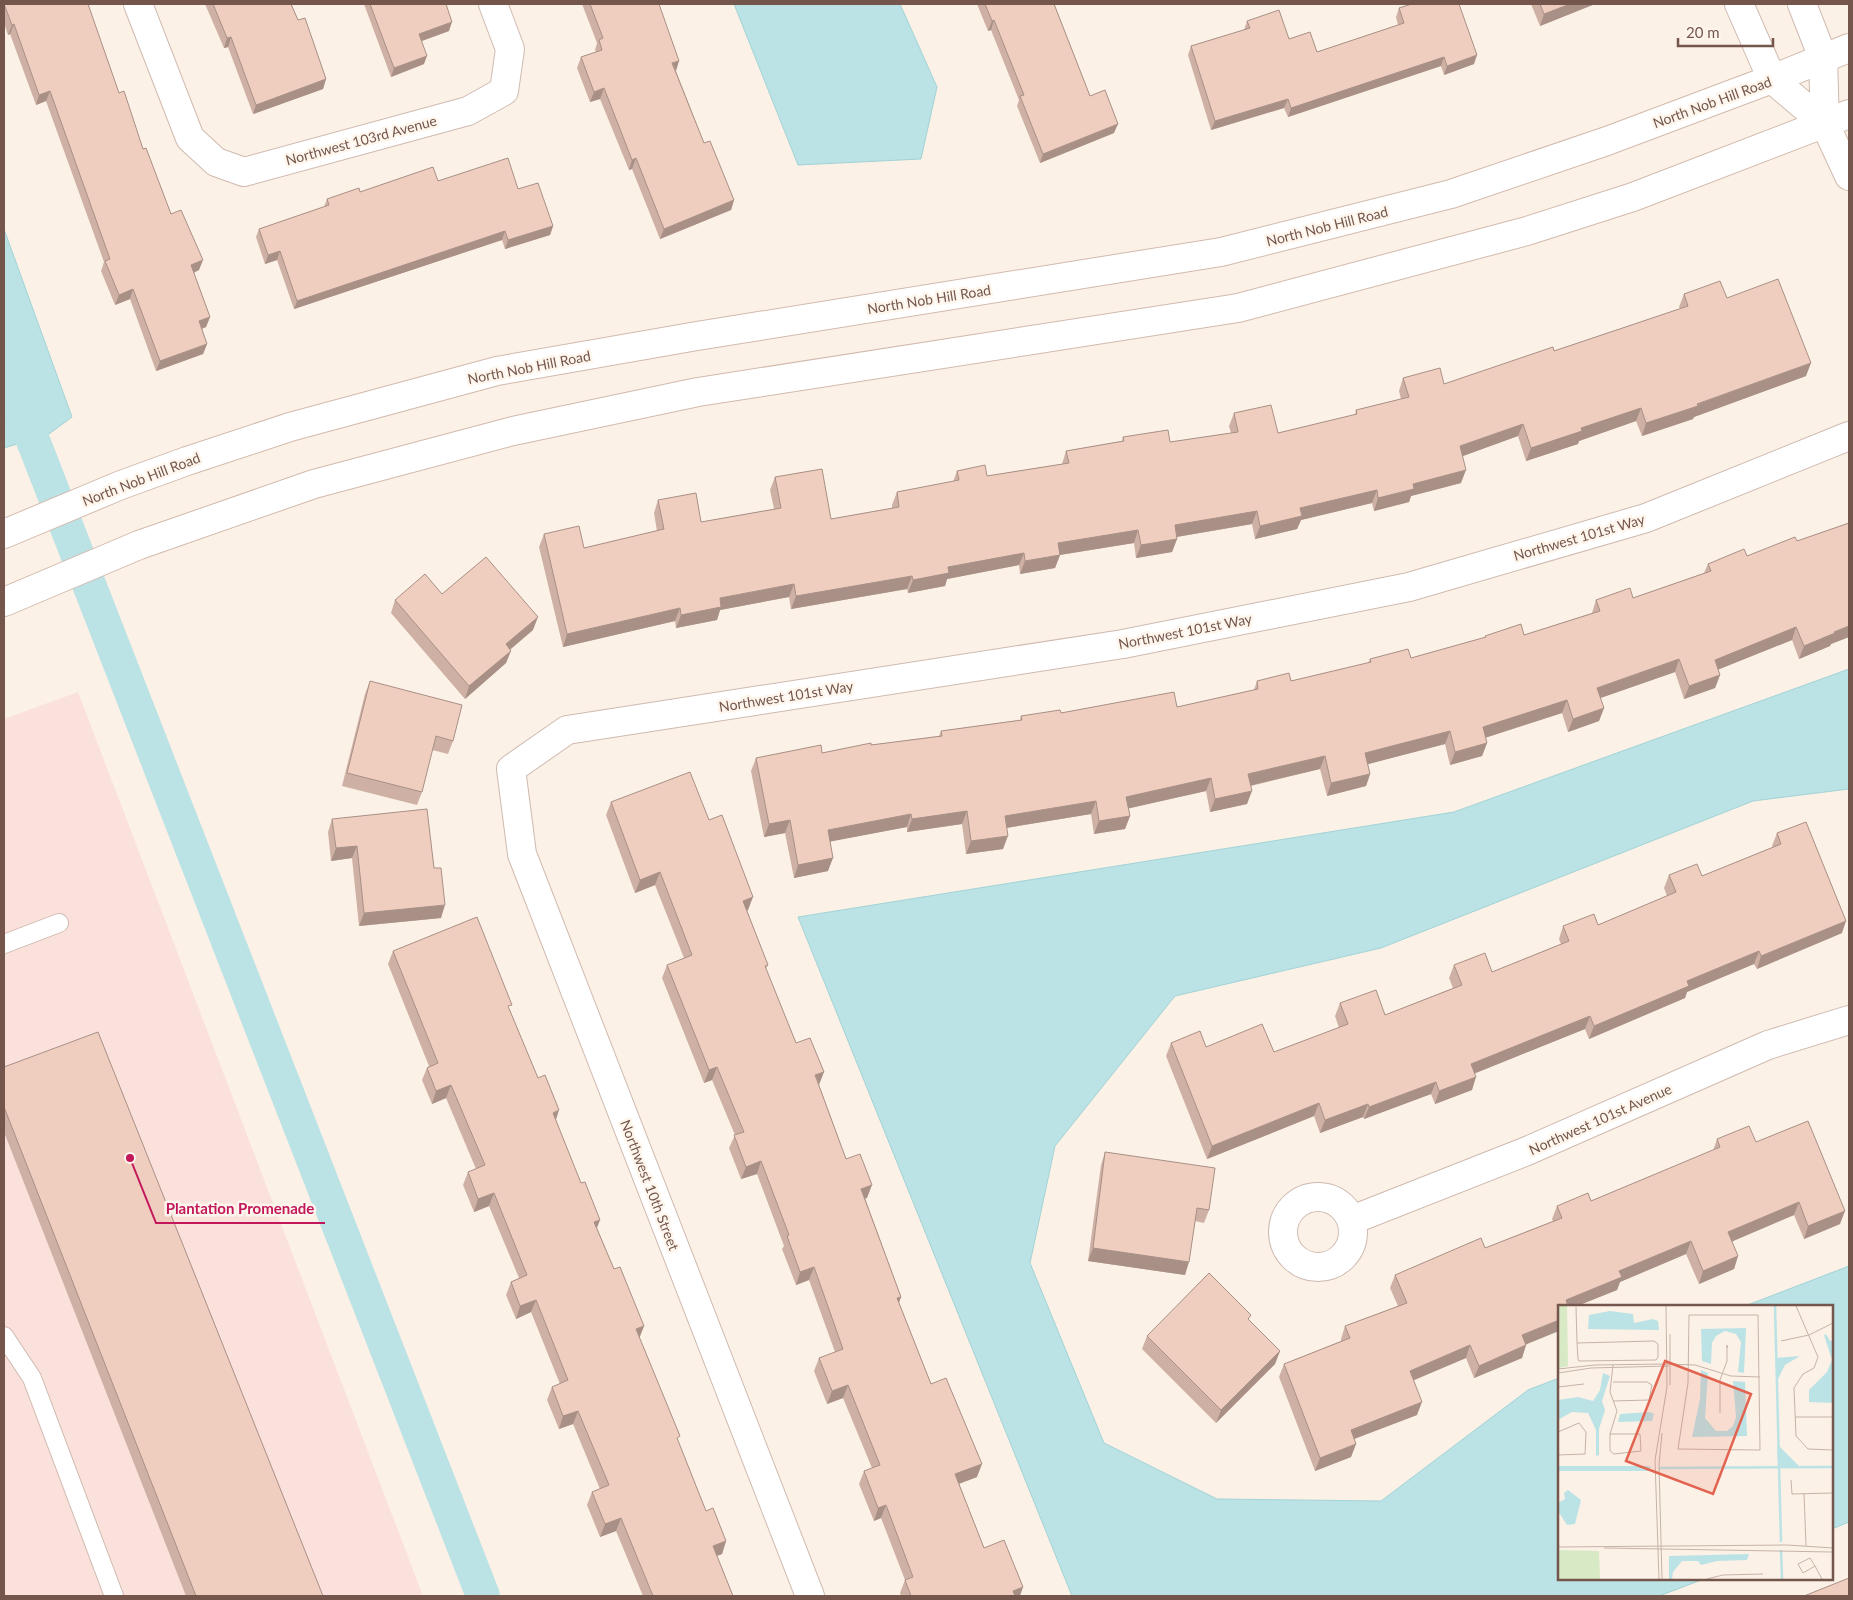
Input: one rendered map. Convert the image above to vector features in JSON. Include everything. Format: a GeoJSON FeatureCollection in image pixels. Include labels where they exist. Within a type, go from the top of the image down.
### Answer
{"type":"FeatureCollection","features":[{"type":"Feature","properties":{"kind":"main road","name":"Northwest 103rd Avenue"},"geometry":{"type":"LineString","coordinates":[[138,4],[190,138],[216,162],[244,172],[468,111],[504,91],[510,49],[493,4]]}},
{"type":"Feature","properties":{"kind":"main road"},"geometry":{"type":"LineString","coordinates":[[1740,4],[1772,80],[1837,119]]}},
{"type":"Feature","properties":{"kind":"main road"},"geometry":{"type":"LineString","coordinates":[[1802,4],[1823,58],[1849,176]]}},
{"type":"Feature","properties":{"kind":"main road","name":"North Nob Hill Road"},"geometry":{"type":"LineString","coordinates":[[12,530],[121,485],[290,427],[497,371],[706,335],[1221,252],[1451,194],[1607,141],[1772,80],[1849,48]]}},
{"type":"Feature","properties":{"kind":"main road"},"geometry":{"type":"LineString","coordinates":[[14,598],[139,545],[314,484],[513,431],[698,392],[1238,308],[1536,228],[1633,197],[1837,119]]}},
{"type":"Feature","properties":{"kind":"main road","name":"Northwest 101st Way"},"geometry":{"type":"LineString","coordinates":[[511,768],[567,730],[1123,644],[1409,587],[1646,518],[1849,436]]}},
{"type":"Feature","properties":{"kind":"main road","name":"Northwest 10th Street"},"geometry":{"type":"LineString","coordinates":[[511,768],[522,854],[810,1596]]}},
{"type":"Feature","properties":{"kind":"main road","name":"Northwest 101st Avenue"},"geometry":{"type":"LineString","coordinates":[[1352,1220],[1527,1151],[1768,1045],[1849,1020]]}},
{"type":"Feature","properties":{"kind":"lane"},"geometry":{"type":"LineString","coordinates":[[4,944],[59,923]]}},
{"type":"Feature","properties":{"kind":"lane"},"geometry":{"type":"LineString","coordinates":[[4,1336],[12,1362],[32,1378],[114,1596]]}},
{"type":"Feature","properties":{"kind":"shaded area"},"geometry":{"type":"Polygon","coordinates":[[[78,692],[423,1596],[4,1596],[4,719],[78,692]]]}},
{"type":"Feature","properties":{"kind":"water"},"geometry":{"type":"Polygon","coordinates":[[[734,4],[900,4],[937,87],[921,159],[798,165],[734,4]]]}},
{"type":"Feature","properties":{"kind":"water"},"geometry":{"type":"Polygon","coordinates":[[[4,229],[72,417],[49,434],[4,448],[4,229]]]}},
{"type":"Feature","properties":{"kind":"water"},"geometry":{"type":"Polygon","coordinates":[[[1849,669],[1849,789],[1753,801],[1381,948],[1175,996],[1055,1146],[1030,1263],[1104,1443],[1217,1499],[1381,1501],[1528,1390],[1558,1378],[1558,1580],[1701,1580],[1659,1596],[1072,1596],[798,917],[1454,812],[1849,669]]]}},
{"type":"Feature","properties":{"kind":"water"},"geometry":{"type":"Polygon","coordinates":[[[1849,1266],[1849,1522],[1833,1529],[1833,1305],[1748,1305],[1849,1266]]]}},
{"type":"Feature","properties":{"kind":"building"},"geometry":{"type":"Polygon","coordinates":[[[4,4],[88,4],[119,93],[124,91],[143,149],[146,148],[171,214],[181,210],[203,260],[191,265],[210,317],[199,321],[207,344],[160,361],[133,289],[119,295],[105,261],[110,259],[50,91],[39,95],[14,24],[12,25],[4,4]]]}},
{"type":"Feature","properties":{"kind":"building"},"geometry":{"type":"Polygon","coordinates":[[[213,4],[291,4],[298,20],[305,18],[326,79],[256,105],[231,37],[227,38],[213,4]]]}},
{"type":"Feature","properties":{"kind":"building"},"geometry":{"type":"Polygon","coordinates":[[[370,4],[446,4],[452,22],[419,34],[427,56],[394,68],[370,4]]]}},
{"type":"Feature","properties":{"kind":"building"},"geometry":{"type":"Polygon","coordinates":[[[590,4],[659,4],[679,61],[672,63],[704,143],[710,141],[734,200],[664,229],[636,158],[632,160],[604,88],[594,92],[581,57],[602,50],[599,40],[603,38],[590,4]]]}},
{"type":"Feature","properties":{"kind":"building"},"geometry":{"type":"Polygon","coordinates":[[[985,4],[1054,4],[1090,96],[1105,90],[1118,124],[1043,154],[1020,96],[1024,95],[994,20],[992,21],[985,4]]]}},
{"type":"Feature","properties":{"kind":"building"},"geometry":{"type":"Polygon","coordinates":[[[1412,4],[1459,4],[1477,55],[1447,66],[1444,57],[1291,108],[1288,99],[1215,121],[1191,46],[1250,28],[1247,21],[1279,10],[1289,39],[1310,32],[1317,52],[1404,23],[1399,8],[1412,4]]]}},
{"type":"Feature","properties":{"kind":"building"},"geometry":{"type":"Polygon","coordinates":[[[1540,4],[1570,4],[1544,14],[1540,4]]]}},
{"type":"Feature","properties":{"kind":"building"},"geometry":{"type":"Polygon","coordinates":[[[508,158],[518,189],[538,183],[553,226],[508,240],[505,231],[297,301],[280,251],[268,255],[259,229],[329,205],[327,199],[359,188],[360,192],[433,167],[438,181],[508,158]]]}},
{"type":"Feature","properties":{"kind":"building"},"geometry":{"type":"Polygon","coordinates":[[[1778,279],[1811,363],[1697,404],[1698,406],[1646,423],[1641,408],[1581,428],[1582,431],[1531,448],[1523,424],[1460,446],[1466,470],[1413,484],[1414,489],[1378,498],[1377,490],[1300,508],[1302,516],[1260,526],[1257,511],[1175,525],[1177,539],[1141,545],[1138,530],[1058,543],[1060,555],[1025,561],[1024,553],[948,567],[949,573],[913,580],[912,576],[796,596],[794,584],[720,598],[721,607],[681,615],[680,608],[567,634],[544,534],[579,526],[584,548],[664,529],[658,500],[696,493],[701,522],[781,508],[775,477],[822,469],[831,519],[899,507],[897,492],[959,480],[957,471],[985,465],[987,476],[1069,463],[1066,451],[1124,441],[1123,437],[1168,430],[1170,442],[1238,432],[1234,413],[1271,405],[1278,433],[1357,414],[1356,410],[1409,397],[1403,378],[1440,368],[1444,384],[1553,347],[1554,351],[1688,306],[1684,294],[1720,281],[1727,298],[1778,279]]]}},
{"type":"Feature","properties":{"kind":"building"},"geometry":{"type":"Polygon","coordinates":[[[1849,523],[1849,626],[1804,646],[1796,627],[1715,660],[1720,675],[1689,686],[1679,659],[1597,688],[1604,708],[1573,719],[1567,700],[1483,727],[1487,743],[1455,752],[1450,731],[1365,753],[1370,774],[1331,783],[1325,756],[1248,774],[1252,791],[1215,799],[1211,778],[1126,797],[1130,816],[1099,821],[1096,801],[1005,816],[1008,836],[971,841],[967,811],[912,819],[911,814],[828,830],[833,858],[798,865],[790,820],[769,824],[756,758],[821,745],[822,753],[871,743],[871,745],[942,736],[941,731],[1022,720],[1021,716],[1060,710],[1061,713],[1174,692],[1177,707],[1258,689],[1257,681],[1289,673],[1291,681],[1371,662],[1370,659],[1408,649],[1411,658],[1486,637],[1521,624],[1524,635],[1600,611],[1596,600],[1630,588],[1633,598],[1711,571],[1708,564],[1744,549],[1747,556],[1795,537],[1797,541],[1849,523]]]}},
{"type":"Feature","properties":{"kind":"building"},"geometry":{"type":"Polygon","coordinates":[[[486,557],[538,617],[506,644],[511,651],[469,686],[395,600],[425,574],[442,594],[486,557]]]}},
{"type":"Feature","properties":{"kind":"building"},"geometry":{"type":"Polygon","coordinates":[[[370,681],[462,705],[453,741],[436,736],[422,792],[347,773],[370,681]]]}},
{"type":"Feature","properties":{"kind":"building"},"geometry":{"type":"Polygon","coordinates":[[[690,772],[709,820],[722,815],[753,897],[743,901],[768,965],[765,966],[796,1043],[810,1038],[824,1072],[815,1075],[846,1159],[860,1154],[872,1185],[861,1189],[901,1297],[897,1298],[931,1384],[946,1378],[982,1464],[955,1474],[984,1548],[1004,1540],[1023,1587],[1013,1591],[1015,1596],[911,1596],[905,1580],[913,1577],[886,1505],[878,1508],[864,1471],[880,1465],[848,1385],[832,1391],[819,1358],[843,1349],[814,1267],[800,1272],[787,1236],[789,1235],[761,1161],[746,1167],[734,1135],[744,1132],[717,1067],[709,1070],[667,965],[692,955],[660,872],[640,880],[611,802],[690,772]]]}},
{"type":"Feature","properties":{"kind":"building"},"geometry":{"type":"Polygon","coordinates":[[[427,809],[434,868],[441,868],[445,905],[364,913],[357,846],[336,848],[332,819],[427,809]]]}},
{"type":"Feature","properties":{"kind":"building"},"geometry":{"type":"Polygon","coordinates":[[[1806,822],[1846,921],[1761,956],[1759,951],[1687,981],[1689,986],[1594,1026],[1590,1016],[1471,1064],[1476,1077],[1439,1091],[1436,1082],[1369,1107],[1368,1104],[1325,1120],[1319,1103],[1212,1146],[1171,1043],[1200,1031],[1206,1047],[1262,1024],[1274,1052],[1348,1024],[1340,1003],[1376,990],[1385,1015],[1462,985],[1454,965],[1485,953],[1492,972],[1569,941],[1563,926],[1594,914],[1598,925],[1676,892],[1669,875],[1697,864],[1702,876],[1781,844],[1777,833],[1806,822]]]}},
{"type":"Feature","properties":{"kind":"building"},"geometry":{"type":"Polygon","coordinates":[[[477,917],[512,1005],[508,1006],[538,1078],[545,1075],[559,1110],[553,1113],[581,1183],[585,1182],[600,1220],[594,1222],[614,1269],[620,1267],[644,1326],[636,1329],[680,1436],[677,1438],[706,1511],[713,1508],[726,1541],[713,1546],[733,1596],[653,1596],[621,1518],[605,1524],[592,1492],[609,1485],[578,1411],[563,1416],[552,1387],[568,1380],[536,1300],[520,1306],[511,1282],[527,1275],[494,1193],[478,1199],[468,1172],[485,1165],[451,1085],[436,1091],[427,1068],[438,1063],[393,951],[477,917]]]}},
{"type":"Feature","properties":{"kind":"building"},"geometry":{"type":"Polygon","coordinates":[[[98,1032],[323,1596],[196,1596],[4,1107],[4,1067],[98,1032]]]}},
{"type":"Feature","properties":{"kind":"building"},"geometry":{"type":"Polygon","coordinates":[[[1808,1121],[1845,1211],[1808,1226],[1799,1202],[1728,1232],[1738,1256],[1703,1271],[1691,1241],[1619,1271],[1622,1277],[1566,1300],[1568,1305],[1558,1305],[1558,1320],[1522,1335],[1526,1345],[1479,1366],[1470,1345],[1410,1371],[1422,1402],[1351,1430],[1356,1444],[1320,1458],[1284,1364],[1350,1338],[1345,1326],[1407,1303],[1395,1275],[1481,1238],[1485,1248],[1562,1218],[1557,1206],[1588,1193],[1591,1201],[1720,1147],[1717,1139],[1749,1126],[1756,1142],[1808,1121]]]}},
{"type":"Feature","properties":{"kind":"building"},"geometry":{"type":"Polygon","coordinates":[[[1105,1152],[1215,1168],[1209,1210],[1197,1208],[1189,1262],[1093,1248],[1105,1152]]]}},
{"type":"Feature","properties":{"kind":"building"},"geometry":{"type":"Polygon","coordinates":[[[1209,1273],[1251,1315],[1248,1319],[1280,1351],[1221,1410],[1147,1336],[1209,1273]]]}},
{"type":"Feature","properties":{"kind":"building"},"geometry":{"type":"Polygon","coordinates":[[[1849,1578],[1849,1596],[1804,1596],[1849,1578]]]}},
{"type":"Feature","properties":{"kind":"waterway"},"geometry":{"type":"LineString","coordinates":[[4,366],[483,1596]]}},
{"type":"Feature","properties":{"kind":"place","name":"Plantation Promenade"},"geometry":{"type":"Point","coordinates":[130,1158]}}]}
